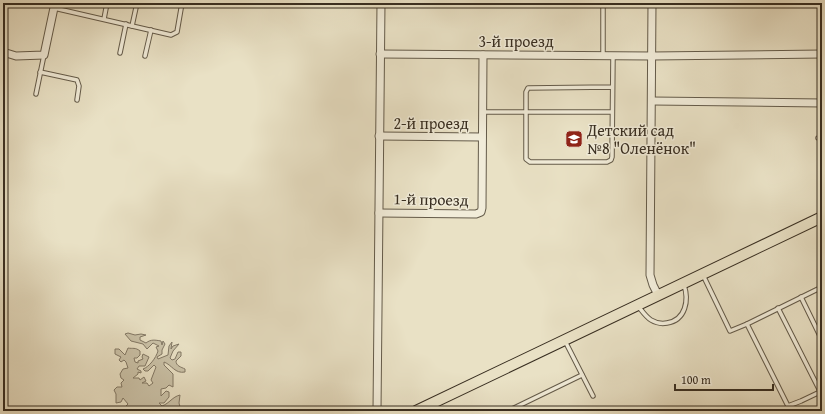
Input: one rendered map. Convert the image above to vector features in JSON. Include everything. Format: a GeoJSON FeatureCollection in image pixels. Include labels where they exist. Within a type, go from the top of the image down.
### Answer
{"type":"FeatureCollection","features":[{"type":"Feature","properties":{"kind":"main road"},"geometry":{"type":"LineString","coordinates":[[416,411],[822,217]]}},
{"type":"Feature","properties":{"kind":"street"},"geometry":{"type":"LineString","coordinates":[[377,411],[381,3]]}},
{"type":"Feature","properties":{"kind":"street"},"geometry":{"type":"LineString","coordinates":[[652,3],[650,275],[658,295]]}},
{"type":"Feature","properties":{"kind":"street"},"geometry":{"type":"LineString","coordinates":[[3,52],[16,56],[44,55],[54,5]]}},
{"type":"Feature","properties":{"kind":"street","name":"3-й проезд"},"geometry":{"type":"LineString","coordinates":[[380,54],[603,56],[822,54]]}},
{"type":"Feature","properties":{"kind":"street"},"geometry":{"type":"LineString","coordinates":[[482,137],[483,55]]}},
{"type":"Feature","properties":{"kind":"street"},"geometry":{"type":"LineString","coordinates":[[652,100],[822,102]]}},
{"type":"Feature","properties":{"kind":"street","name":"2-й проезд"},"geometry":{"type":"LineString","coordinates":[[380,136],[482,137]]}},
{"type":"Feature","properties":{"kind":"street","name":"1-й проезд"},"geometry":{"type":"LineString","coordinates":[[379,213],[476,214],[481,212],[482,137]]}},
{"type":"Feature","properties":{"kind":"lane"},"geometry":{"type":"LineString","coordinates":[[104,19],[107,3]]}},
{"type":"Feature","properties":{"kind":"lane"},"geometry":{"type":"LineString","coordinates":[[132,26],[137,3]]}},
{"type":"Feature","properties":{"kind":"lane"},"geometry":{"type":"LineString","coordinates":[[54,5],[171,35],[177,32],[182,3]]}},
{"type":"Feature","properties":{"kind":"lane"},"geometry":{"type":"LineString","coordinates":[[602,3],[603,56]]}},
{"type":"Feature","properties":{"kind":"lane"},"geometry":{"type":"LineString","coordinates":[[120,54],[126,24]]}},
{"type":"Feature","properties":{"kind":"lane"},"geometry":{"type":"LineString","coordinates":[[145,56],[151,30]]}},
{"type":"Feature","properties":{"kind":"lane"},"geometry":{"type":"LineString","coordinates":[[36,94],[44,55]]}},
{"type":"Feature","properties":{"kind":"lane"},"geometry":{"type":"LineString","coordinates":[[612,87],[528,88],[526,92],[525,157],[528,161],[607,162],[611,160],[613,56]]}},
{"type":"Feature","properties":{"kind":"lane"},"geometry":{"type":"LineString","coordinates":[[40,72],[77,80],[79,86],[77,100]]}},
{"type":"Feature","properties":{"kind":"lane"},"geometry":{"type":"LineString","coordinates":[[483,112],[612,112]]}},
{"type":"Feature","properties":{"kind":"lane"},"geometry":{"type":"LineString","coordinates":[[702,274],[730,331],[822,287]]}},
{"type":"Feature","properties":{"kind":"lane"},"geometry":{"type":"LineString","coordinates":[[638,305],[647,316],[656,322],[666,324],[676,320],[686,305],[686,291],[684,283]]}},
{"type":"Feature","properties":{"kind":"lane"},"geometry":{"type":"LineString","coordinates":[[801,297],[822,340]]}},
{"type":"Feature","properties":{"kind":"lane"},"geometry":{"type":"LineString","coordinates":[[747,324],[788,406],[821,391],[778,308]]}},
{"type":"Feature","properties":{"kind":"lane"},"geometry":{"type":"LineString","coordinates":[[565,340],[593,396]]}},
{"type":"Feature","properties":{"kind":"lane"},"geometry":{"type":"LineString","coordinates":[[512,409],[582,375]]}},
{"type":"Feature","properties":{"kind":"shaded area"},"geometry":{"type":"Polygon","coordinates":[[[128,333],[135,335],[146,335],[140,337],[140,340],[146,343],[151,340],[157,340],[161,341],[162,345],[163,341],[165,344],[162,354],[157,357],[158,359],[168,355],[169,346],[172,342],[171,349],[173,346],[179,344],[173,351],[170,358],[172,360],[175,359],[178,352],[181,352],[181,356],[176,363],[185,369],[185,372],[176,371],[164,362],[164,365],[173,374],[173,387],[169,385],[166,388],[161,389],[161,396],[166,391],[169,392],[169,397],[164,403],[159,403],[162,406],[180,395],[179,403],[181,411],[117,411],[118,409],[124,408],[128,404],[123,398],[121,402],[116,403],[116,394],[114,390],[117,387],[122,387],[121,383],[124,380],[121,378],[120,374],[123,369],[128,368],[124,360],[121,362],[119,360],[121,357],[115,354],[115,349],[119,349],[125,355],[128,348],[140,351],[140,355],[137,358],[134,358],[135,362],[138,363],[138,361],[143,359],[143,354],[149,357],[145,366],[139,366],[137,369],[141,371],[141,373],[138,372],[138,374],[133,378],[139,378],[140,380],[144,377],[146,381],[142,383],[147,383],[149,386],[153,383],[151,380],[156,367],[154,365],[148,371],[143,369],[154,359],[158,351],[156,347],[159,346],[153,343],[147,349],[143,344],[131,341],[125,334],[128,333]]]}},
{"type":"Feature","properties":{"kind":"place","name":"Детский сад №8 \"Оленёнок\""},"geometry":{"type":"Point","coordinates":[574,139]}}]}
